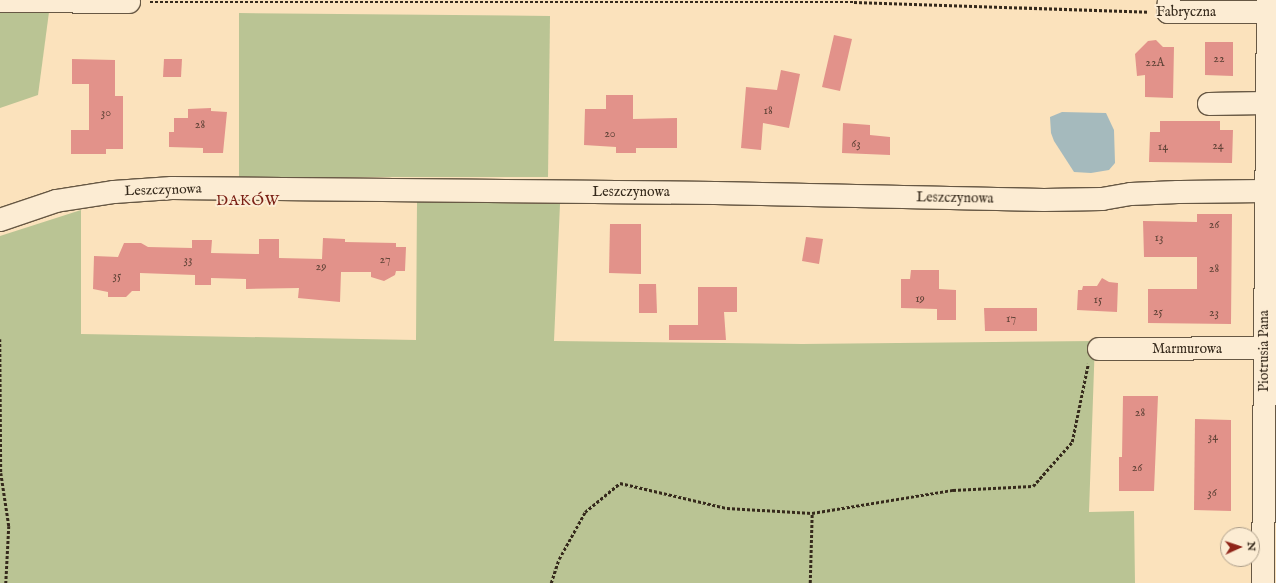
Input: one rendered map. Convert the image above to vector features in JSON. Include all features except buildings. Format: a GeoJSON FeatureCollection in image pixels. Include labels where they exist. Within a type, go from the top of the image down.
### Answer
{"type":"FeatureCollection","features":[{"type":"Feature","properties":{"kind":"street"},"geometry":{"type":"LineString","coordinates":[[0,1],[129,2]]}},
{"type":"Feature","properties":{"kind":"street","name":"Fabryczna"},"geometry":{"type":"LineString","coordinates":[[1169,6],[1270,5]]}},
{"type":"Feature","properties":{"kind":"street","name":"Piotrusia Pana"},"geometry":{"type":"LineString","coordinates":[[1263,583],[1270,348],[1269,180],[1266,104],[1270,5]]}},
{"type":"Feature","properties":{"kind":"street"},"geometry":{"type":"LineString","coordinates":[[1209,104],[1266,104]]}},
{"type":"Feature","properties":{"kind":"street","name":"Leszczynowa"},"geometry":{"type":"LineString","coordinates":[[0,220],[56,201],[114,192],[172,188],[715,193],[1044,200],[1102,199],[1131,194],[1170,192],[1269,180]]}},
{"type":"Feature","properties":{"kind":"street","name":"Marmurowa"},"geometry":{"type":"LineString","coordinates":[[1099,349],[1270,348]]}},
{"type":"Feature","properties":{"kind":"path","name":"Fabryczna"},"geometry":{"type":"LineString","coordinates":[[129,2],[854,1],[1169,6]]}},
{"type":"Feature","properties":{"kind":"path"},"geometry":{"type":"LineString","coordinates":[[0,339],[1,472],[9,526],[6,583]]}},
{"type":"Feature","properties":{"kind":"path"},"geometry":{"type":"LineString","coordinates":[[552,583],[559,559],[585,512],[620,483],[727,508],[812,513],[954,490],[1033,486],[1072,442],[1085,368],[1099,349]]}},
{"type":"Feature","properties":{"kind":"path"},"geometry":{"type":"LineString","coordinates":[[810,583],[812,513]]}},
{"type":"Feature","properties":{"kind":"green space"},"geometry":{"type":"Polygon","coordinates":[[[0,10],[49,12],[38,95],[0,108],[0,10]]]}},
{"type":"Feature","properties":{"kind":"green space"},"geometry":{"type":"Polygon","coordinates":[[[239,13],[550,16],[548,177],[239,177],[239,13]]]}},
{"type":"Feature","properties":{"kind":"green space"},"geometry":{"type":"Polygon","coordinates":[[[417,202],[560,204],[554,341],[802,344],[1095,341],[1089,512],[1134,511],[1135,583],[0,583],[0,236],[81,210],[81,334],[416,340],[417,202]]]}},
{"type":"Feature","properties":{"kind":"shaded area"},"geometry":{"type":"Polygon","coordinates":[[[1062,112],[1106,113],[1114,130],[1115,163],[1109,170],[1091,173],[1074,172],[1054,141],[1051,133],[1050,117],[1062,112]]]}},
{"type":"Feature","properties":{"kind":"district","name":"DAKÓW"},"geometry":{"type":"Point","coordinates":[248,201]}}]}
